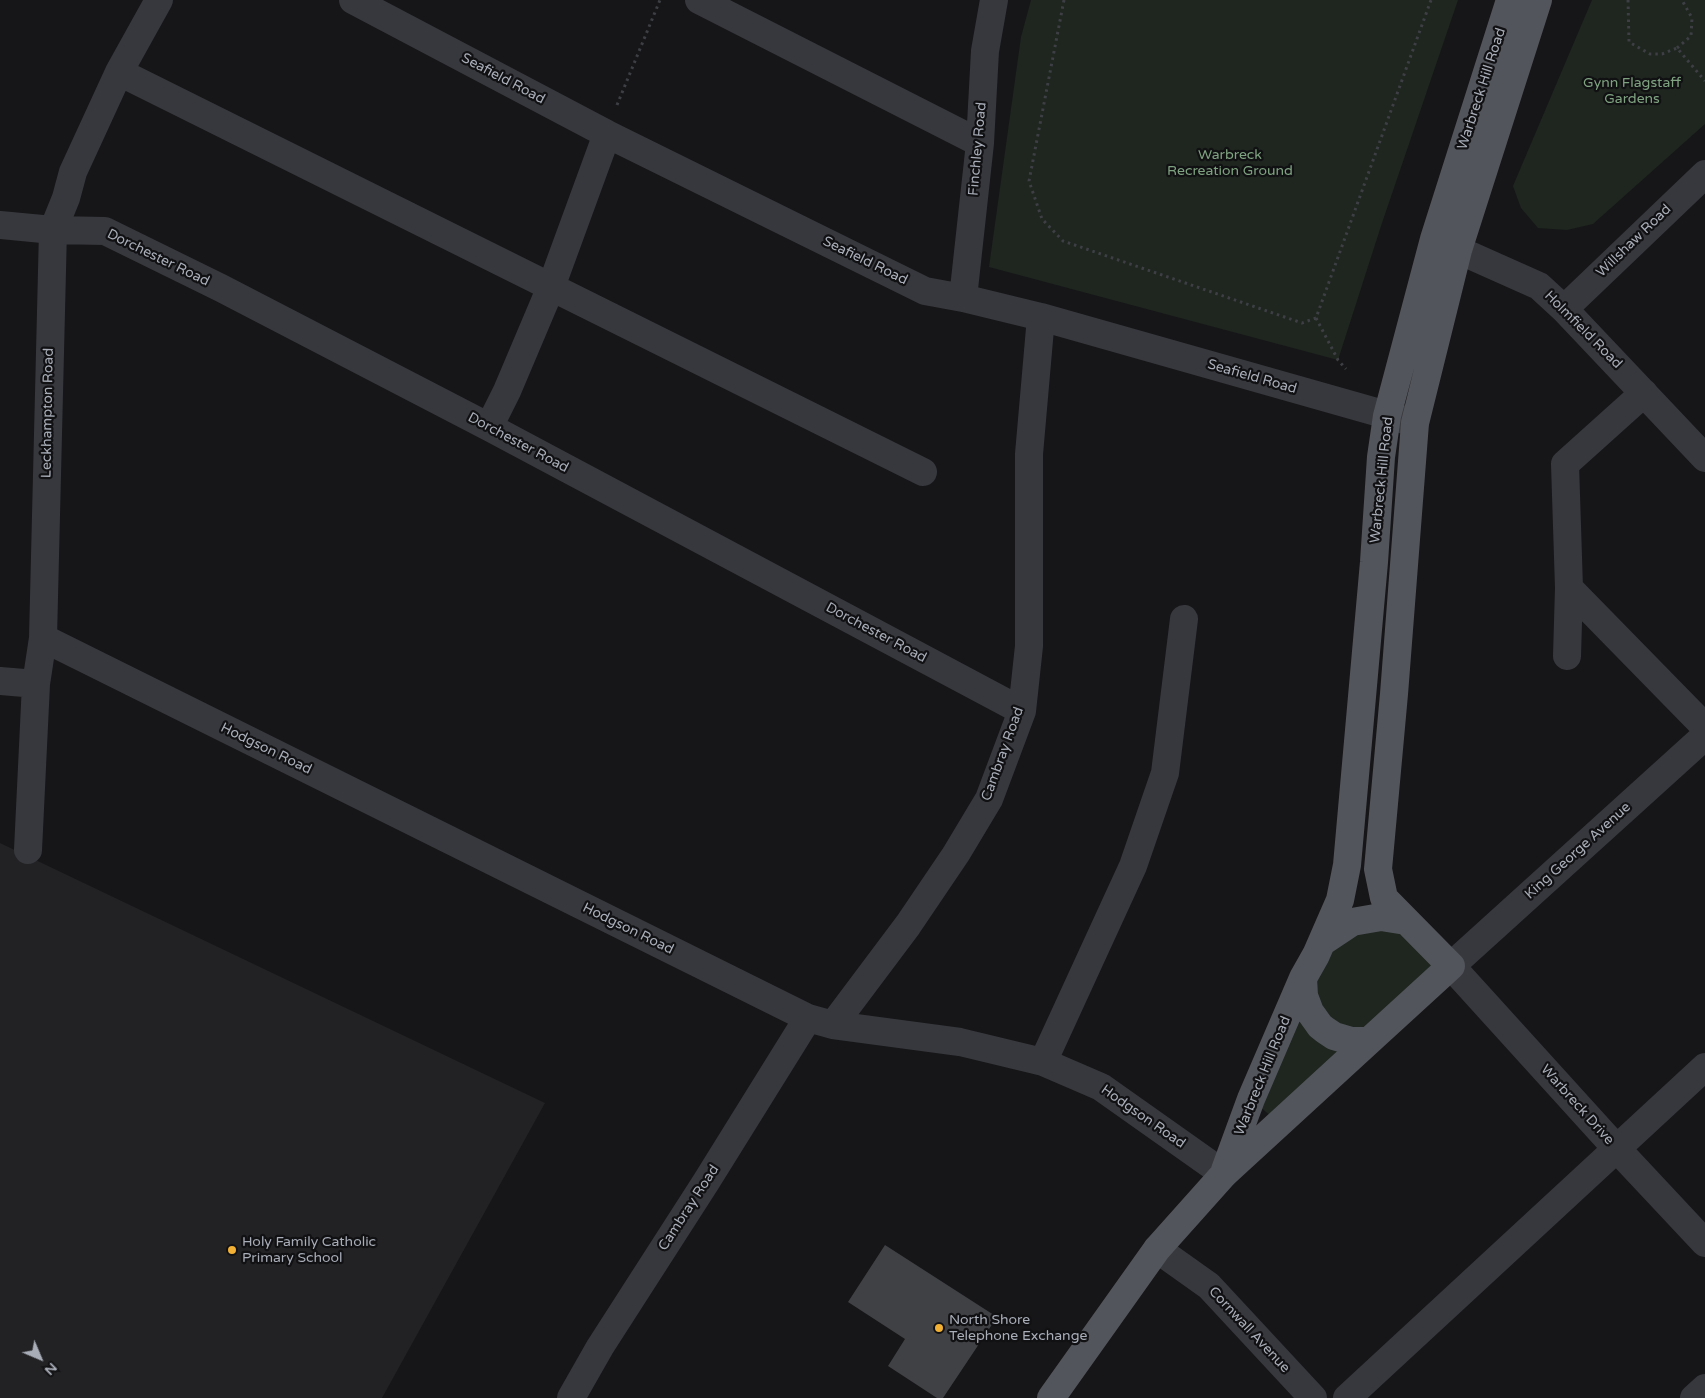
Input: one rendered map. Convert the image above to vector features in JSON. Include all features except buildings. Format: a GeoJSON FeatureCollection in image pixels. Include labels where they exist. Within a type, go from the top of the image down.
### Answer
{"type":"FeatureCollection","features":[{"type":"Feature","properties":{"kind":"main road","name":"Warbreck Hill Road"},"geometry":{"type":"LineString","coordinates":[[1224,1174],[1251,1100],[1303,978],[1322,942],[1340,900],[1347,865],[1381,457],[1387,416],[1434,239],[1510,0]]}},
{"type":"Feature","properties":{"kind":"main road","name":"Warbreck Hill Road"},"geometry":{"type":"LineString","coordinates":[[1052,1398],[1157,1249],[1224,1174],[1451,966],[1384,898],[1378,869],[1394,694],[1415,422],[1458,250],[1538,0]]}},
{"type":"Feature","properties":{"kind":"main road","name":"Warbreck Hill Road"},"geometry":{"type":"LineString","coordinates":[[1322,942],[1352,922],[1381,917],[1406,921]]}},
{"type":"Feature","properties":{"kind":"main road","name":"Warbreck Hill Road"},"geometry":{"type":"LineString","coordinates":[[1303,978],[1304,996],[1310,1012],[1320,1026],[1339,1038],[1369,1042]]}},
{"type":"Feature","properties":{"kind":"street","name":"Leckhampton Road"},"geometry":{"type":"LineString","coordinates":[[28,850],[36,684],[42,638],[53,230],[66,198],[73,172],[119,72],[159,0]]}},
{"type":"Feature","properties":{"kind":"street","name":"Seafield Road"},"geometry":{"type":"LineString","coordinates":[[353,0],[607,134],[925,291],[1041,317],[1387,416],[1415,422]]}},
{"type":"Feature","properties":{"kind":"street"},"geometry":{"type":"LineString","coordinates":[[699,0],[980,143]]}},
{"type":"Feature","properties":{"kind":"street","name":"Finchley Road"},"geometry":{"type":"LineString","coordinates":[[963,298],[980,143],[985,51],[994,0]]}},
{"type":"Feature","properties":{"kind":"street"},"geometry":{"type":"LineString","coordinates":[[119,72],[923,472]]}},
{"type":"Feature","properties":{"kind":"street"},"geometry":{"type":"LineString","coordinates":[[489,427],[507,392],[551,287],[607,134]]}},
{"type":"Feature","properties":{"kind":"street","name":"Willshaw Road"},"geometry":{"type":"LineString","coordinates":[[1564,308],[1705,174]]}},
{"type":"Feature","properties":{"kind":"street","name":"Dorchester Road"},"geometry":{"type":"LineString","coordinates":[[0,225],[53,230],[105,231],[221,288],[489,427],[1022,711]]}},
{"type":"Feature","properties":{"kind":"street","name":"Holmfield Road"},"geometry":{"type":"LineString","coordinates":[[1434,239],[1539,286],[1564,308],[1705,458]]}},
{"type":"Feature","properties":{"kind":"street","name":"Cambray Road"},"geometry":{"type":"LineString","coordinates":[[571,1398],[600,1347],[820,1022],[908,925],[989,799],[1022,711],[1029,646],[1029,454],[1041,317]]}},
{"type":"Feature","properties":{"kind":"street"},"geometry":{"type":"LineString","coordinates":[[1567,656],[1569,588],[1565,464],[1644,393]]}},
{"type":"Feature","properties":{"kind":"street"},"geometry":{"type":"LineString","coordinates":[[1569,588],[1705,727]]}},
{"type":"Feature","properties":{"kind":"street"},"geometry":{"type":"LineString","coordinates":[[1043,1062],[1133,866],[1166,773],[1184,619]]}},
{"type":"Feature","properties":{"kind":"street","name":"Hodgson Road"},"geometry":{"type":"LineString","coordinates":[[42,638],[820,1022],[960,1042],[1043,1062],[1101,1087],[1224,1174]]}},
{"type":"Feature","properties":{"kind":"street"},"geometry":{"type":"LineString","coordinates":[[0,681],[36,684]]}},
{"type":"Feature","properties":{"kind":"street","name":"King George Avenue"},"geometry":{"type":"LineString","coordinates":[[1451,966],[1705,736]]}},
{"type":"Feature","properties":{"kind":"street","name":"Warbreck Drive"},"geometry":{"type":"LineString","coordinates":[[1451,966],[1705,1243]]}},
{"type":"Feature","properties":{"kind":"street"},"geometry":{"type":"LineString","coordinates":[[1347,1398],[1705,1067]]}},
{"type":"Feature","properties":{"kind":"street","name":"Cornwall Avenue"},"geometry":{"type":"LineString","coordinates":[[1157,1249],[1209,1286],[1313,1398]]}},
{"type":"Feature","properties":{"kind":"street"},"geometry":{"type":"LineString","coordinates":[[1694,1398],[1705,1388]]}},
{"type":"Feature","properties":{"kind":"path"},"geometry":{"type":"LineString","coordinates":[[607,134],[621,94],[660,0]]}},
{"type":"Feature","properties":{"kind":"path"},"geometry":{"type":"LineString","coordinates":[[1064,0],[1029,181],[1042,219],[1063,241],[1302,323],[1316,318]]}},
{"type":"Feature","properties":{"kind":"path"},"geometry":{"type":"LineString","coordinates":[[1338,360],[1316,318],[1431,0]]}},
{"type":"Feature","properties":{"kind":"path"},"geometry":{"type":"LineString","coordinates":[[1628,0],[1629,42],[1650,54],[1662,54],[1677,48],[1691,36],[1692,18],[1680,0]]}},
{"type":"Feature","properties":{"kind":"path"},"geometry":{"type":"LineString","coordinates":[[1677,48],[1705,81]]}},
{"type":"Feature","properties":{"kind":"shaded area","name":"Holy Family Catholic Primary School"},"geometry":{"type":"Polygon","coordinates":[[[0,843],[545,1103],[382,1398],[0,1398],[0,843]]]}},
{"type":"Feature","properties":{"kind":"green space","name":"Warbreck Recreation Ground"},"geometry":{"type":"Polygon","coordinates":[[[1031,0],[1458,0],[1381,226],[1338,360],[989,267],[1021,37],[1031,0]]]}},
{"type":"Feature","properties":{"kind":"green space","name":"Gynn Flagstaff Gardens"},"geometry":{"type":"Polygon","coordinates":[[[1592,0],[1705,0],[1705,124],[1593,224],[1567,230],[1538,228],[1521,208],[1513,186],[1592,0]]]}},
{"type":"Feature","properties":{"kind":"green space"},"geometry":{"type":"Polygon","coordinates":[[[1381,917],[1451,966],[1280,1124],[1251,1099],[1316,955],[1381,917]]]}},
{"type":"Feature","properties":{"kind":"place","name":"Holy Family Catholic Primary School"},"geometry":{"type":"Point","coordinates":[232,1250]}},
{"type":"Feature","properties":{"kind":"place","name":"North Shore Telephone Exchange"},"geometry":{"type":"Point","coordinates":[939,1328]}}]}
